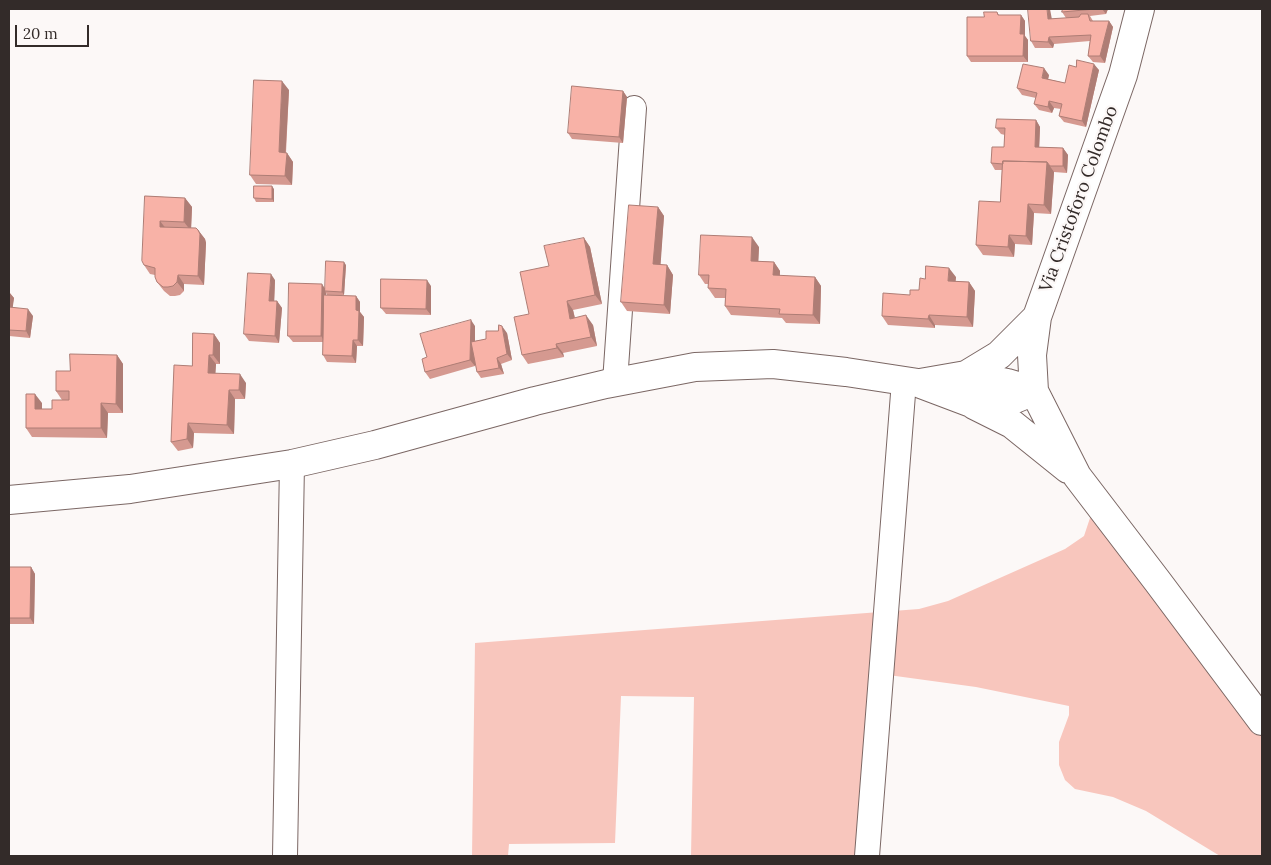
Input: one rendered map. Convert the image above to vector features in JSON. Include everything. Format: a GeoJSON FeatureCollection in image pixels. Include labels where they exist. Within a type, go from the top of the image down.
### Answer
{"type":"FeatureCollection","features":[{"type":"Feature","properties":{"kind":"main road","name":"Via Cristoforo Colombo"},"geometry":{"type":"LineString","coordinates":[[1034,391],[1032,355],[1036,317],[1123,75],[1140,9]]}},
{"type":"Feature","properties":{"kind":"main road"},"geometry":{"type":"LineString","coordinates":[[966,375],[999,355],[1036,317]]}},
{"type":"Feature","properties":{"kind":"main road"},"geometry":{"type":"LineString","coordinates":[[9,500],[130,489],[292,464],[375,445],[536,401],[615,382],[695,367],[773,364],[846,372],[911,382],[971,404],[1012,424],[1077,476]]}},
{"type":"Feature","properties":{"kind":"main road"},"geometry":{"type":"LineString","coordinates":[[911,382],[966,375],[1007,383],[1034,391],[1077,476],[1262,721]]}},
{"type":"Feature","properties":{"kind":"main road"},"geometry":{"type":"LineString","coordinates":[[971,404],[1003,404],[1034,391]]}},
{"type":"Feature","properties":{"kind":"street"},"geometry":{"type":"LineString","coordinates":[[615,382],[634,108]]}},
{"type":"Feature","properties":{"kind":"street"},"geometry":{"type":"LineString","coordinates":[[867,856],[911,382]]}},
{"type":"Feature","properties":{"kind":"street"},"geometry":{"type":"LineString","coordinates":[[285,856],[292,464]]}},
{"type":"Feature","properties":{"kind":"shaded area"},"geometry":{"type":"Polygon","coordinates":[[[1091,515],[1262,721],[1262,856],[1220,856],[1146,811],[1113,797],[1075,789],[1065,780],[1059,765],[1059,742],[1069,715],[1069,706],[976,687],[881,674],[867,856],[691,856],[694,697],[621,696],[615,843],[509,844],[508,856],[472,856],[475,643],[919,609],[948,601],[1065,549],[1084,536],[1091,515]]]}},
{"type":"Feature","properties":{"kind":"building"},"geometry":{"type":"Polygon","coordinates":[[[1028,9],[1047,9],[1048,19],[1079,17],[1081,14],[1088,14],[1090,21],[1109,21],[1100,56],[1088,56],[1091,35],[1049,37],[1048,42],[1031,41],[1028,9]]]}},
{"type":"Feature","properties":{"kind":"building"},"geometry":{"type":"Polygon","coordinates":[[[1063,9],[1095,9],[1062,12],[1063,9]]]}},
{"type":"Feature","properties":{"kind":"building"},"geometry":{"type":"Polygon","coordinates":[[[984,12],[997,12],[998,15],[1021,15],[1020,34],[1024,34],[1023,56],[967,56],[967,17],[984,17],[984,12]]]}},
{"type":"Feature","properties":{"kind":"building"},"geometry":{"type":"Polygon","coordinates":[[[1077,60],[1094,64],[1082,121],[1059,116],[1062,104],[1049,101],[1048,107],[1034,104],[1037,93],[1017,88],[1023,64],[1044,68],[1042,78],[1065,83],[1069,65],[1076,67],[1077,60]]]}},
{"type":"Feature","properties":{"kind":"building"},"geometry":{"type":"Polygon","coordinates":[[[254,80],[282,81],[279,152],[287,153],[285,176],[250,175],[254,80]]]}},
{"type":"Feature","properties":{"kind":"building"},"geometry":{"type":"Polygon","coordinates":[[[572,86],[623,91],[619,137],[568,133],[572,86]]]}},
{"type":"Feature","properties":{"kind":"building"},"geometry":{"type":"Polygon","coordinates":[[[997,119],[1036,120],[1035,147],[1063,148],[1063,166],[1050,166],[1047,162],[1003,161],[1003,164],[991,163],[992,147],[1004,147],[1005,128],[996,128],[997,119]]]}},
{"type":"Feature","properties":{"kind":"building"},"geometry":{"type":"Polygon","coordinates":[[[1003,161],[1047,162],[1044,205],[1028,204],[1026,236],[1009,235],[1008,247],[976,245],[979,201],[1000,202],[1003,161]]]}},
{"type":"Feature","properties":{"kind":"building"},"geometry":{"type":"Polygon","coordinates":[[[254,186],[272,186],[272,199],[254,198],[254,186]]]}},
{"type":"Feature","properties":{"kind":"building"},"geometry":{"type":"Polygon","coordinates":[[[145,196],[185,198],[184,222],[160,221],[160,227],[196,228],[198,230],[200,234],[198,276],[178,275],[177,282],[173,286],[163,287],[157,282],[155,268],[144,265],[142,261],[145,196]]]}},
{"type":"Feature","properties":{"kind":"building"},"geometry":{"type":"Polygon","coordinates":[[[629,205],[658,207],[653,264],[667,265],[664,305],[621,302],[629,205]]]}},
{"type":"Feature","properties":{"kind":"building"},"geometry":{"type":"Polygon","coordinates":[[[701,235],[752,237],[751,261],[774,262],[773,275],[815,277],[813,315],[779,314],[780,309],[725,306],[726,289],[708,288],[709,275],[699,275],[701,235]]]}},
{"type":"Feature","properties":{"kind":"building"},"geometry":{"type":"Polygon","coordinates":[[[584,238],[595,295],[567,301],[570,319],[586,315],[591,337],[556,344],[557,348],[522,355],[514,317],[529,314],[520,272],[549,266],[544,246],[584,238]]]}},
{"type":"Feature","properties":{"kind":"building"},"geometry":{"type":"Polygon","coordinates":[[[326,261],[344,262],[342,292],[325,291],[326,261]]]}},
{"type":"Feature","properties":{"kind":"building"},"geometry":{"type":"Polygon","coordinates":[[[926,266],[949,268],[948,281],[969,282],[967,317],[929,315],[928,319],[882,316],[883,293],[910,295],[910,290],[919,290],[920,278],[925,279],[926,266]]]}},
{"type":"Feature","properties":{"kind":"building"},"geometry":{"type":"Polygon","coordinates":[[[248,273],[271,274],[269,301],[277,301],[275,336],[244,334],[248,273]]]}},
{"type":"Feature","properties":{"kind":"building"},"geometry":{"type":"Polygon","coordinates":[[[381,279],[427,280],[426,309],[381,308],[381,279]]]}},
{"type":"Feature","properties":{"kind":"building"},"geometry":{"type":"Polygon","coordinates":[[[289,283],[322,284],[321,336],[288,336],[289,283]]]}},
{"type":"Feature","properties":{"kind":"building"},"geometry":{"type":"Polygon","coordinates":[[[324,295],[356,296],[356,310],[359,311],[358,340],[353,340],[352,356],[323,355],[324,295]]]}},
{"type":"Feature","properties":{"kind":"building"},"geometry":{"type":"Polygon","coordinates":[[[9,307],[28,309],[26,331],[9,330],[9,307]]]}},
{"type":"Feature","properties":{"kind":"building"},"geometry":{"type":"Polygon","coordinates":[[[471,320],[470,360],[425,372],[422,359],[427,357],[420,334],[471,320]]]}},
{"type":"Feature","properties":{"kind":"building"},"geometry":{"type":"Polygon","coordinates":[[[499,325],[502,326],[507,354],[497,358],[499,368],[477,372],[471,342],[486,339],[486,331],[498,331],[499,325]]]}},
{"type":"Feature","properties":{"kind":"building"},"geometry":{"type":"Polygon","coordinates":[[[193,333],[214,334],[213,355],[209,355],[208,373],[240,374],[239,390],[229,390],[227,425],[188,423],[187,439],[171,442],[174,365],[192,366],[193,333]]]}},
{"type":"Feature","properties":{"kind":"building"},"geometry":{"type":"Polygon","coordinates":[[[70,354],[117,355],[116,404],[101,403],[101,428],[26,428],[26,394],[35,394],[35,409],[52,409],[52,400],[69,400],[69,391],[56,391],[56,371],[70,371],[70,354]]]}},
{"type":"Feature","properties":{"kind":"building"},"geometry":{"type":"Polygon","coordinates":[[[9,567],[31,567],[30,618],[9,618],[9,567]]]}}]}
